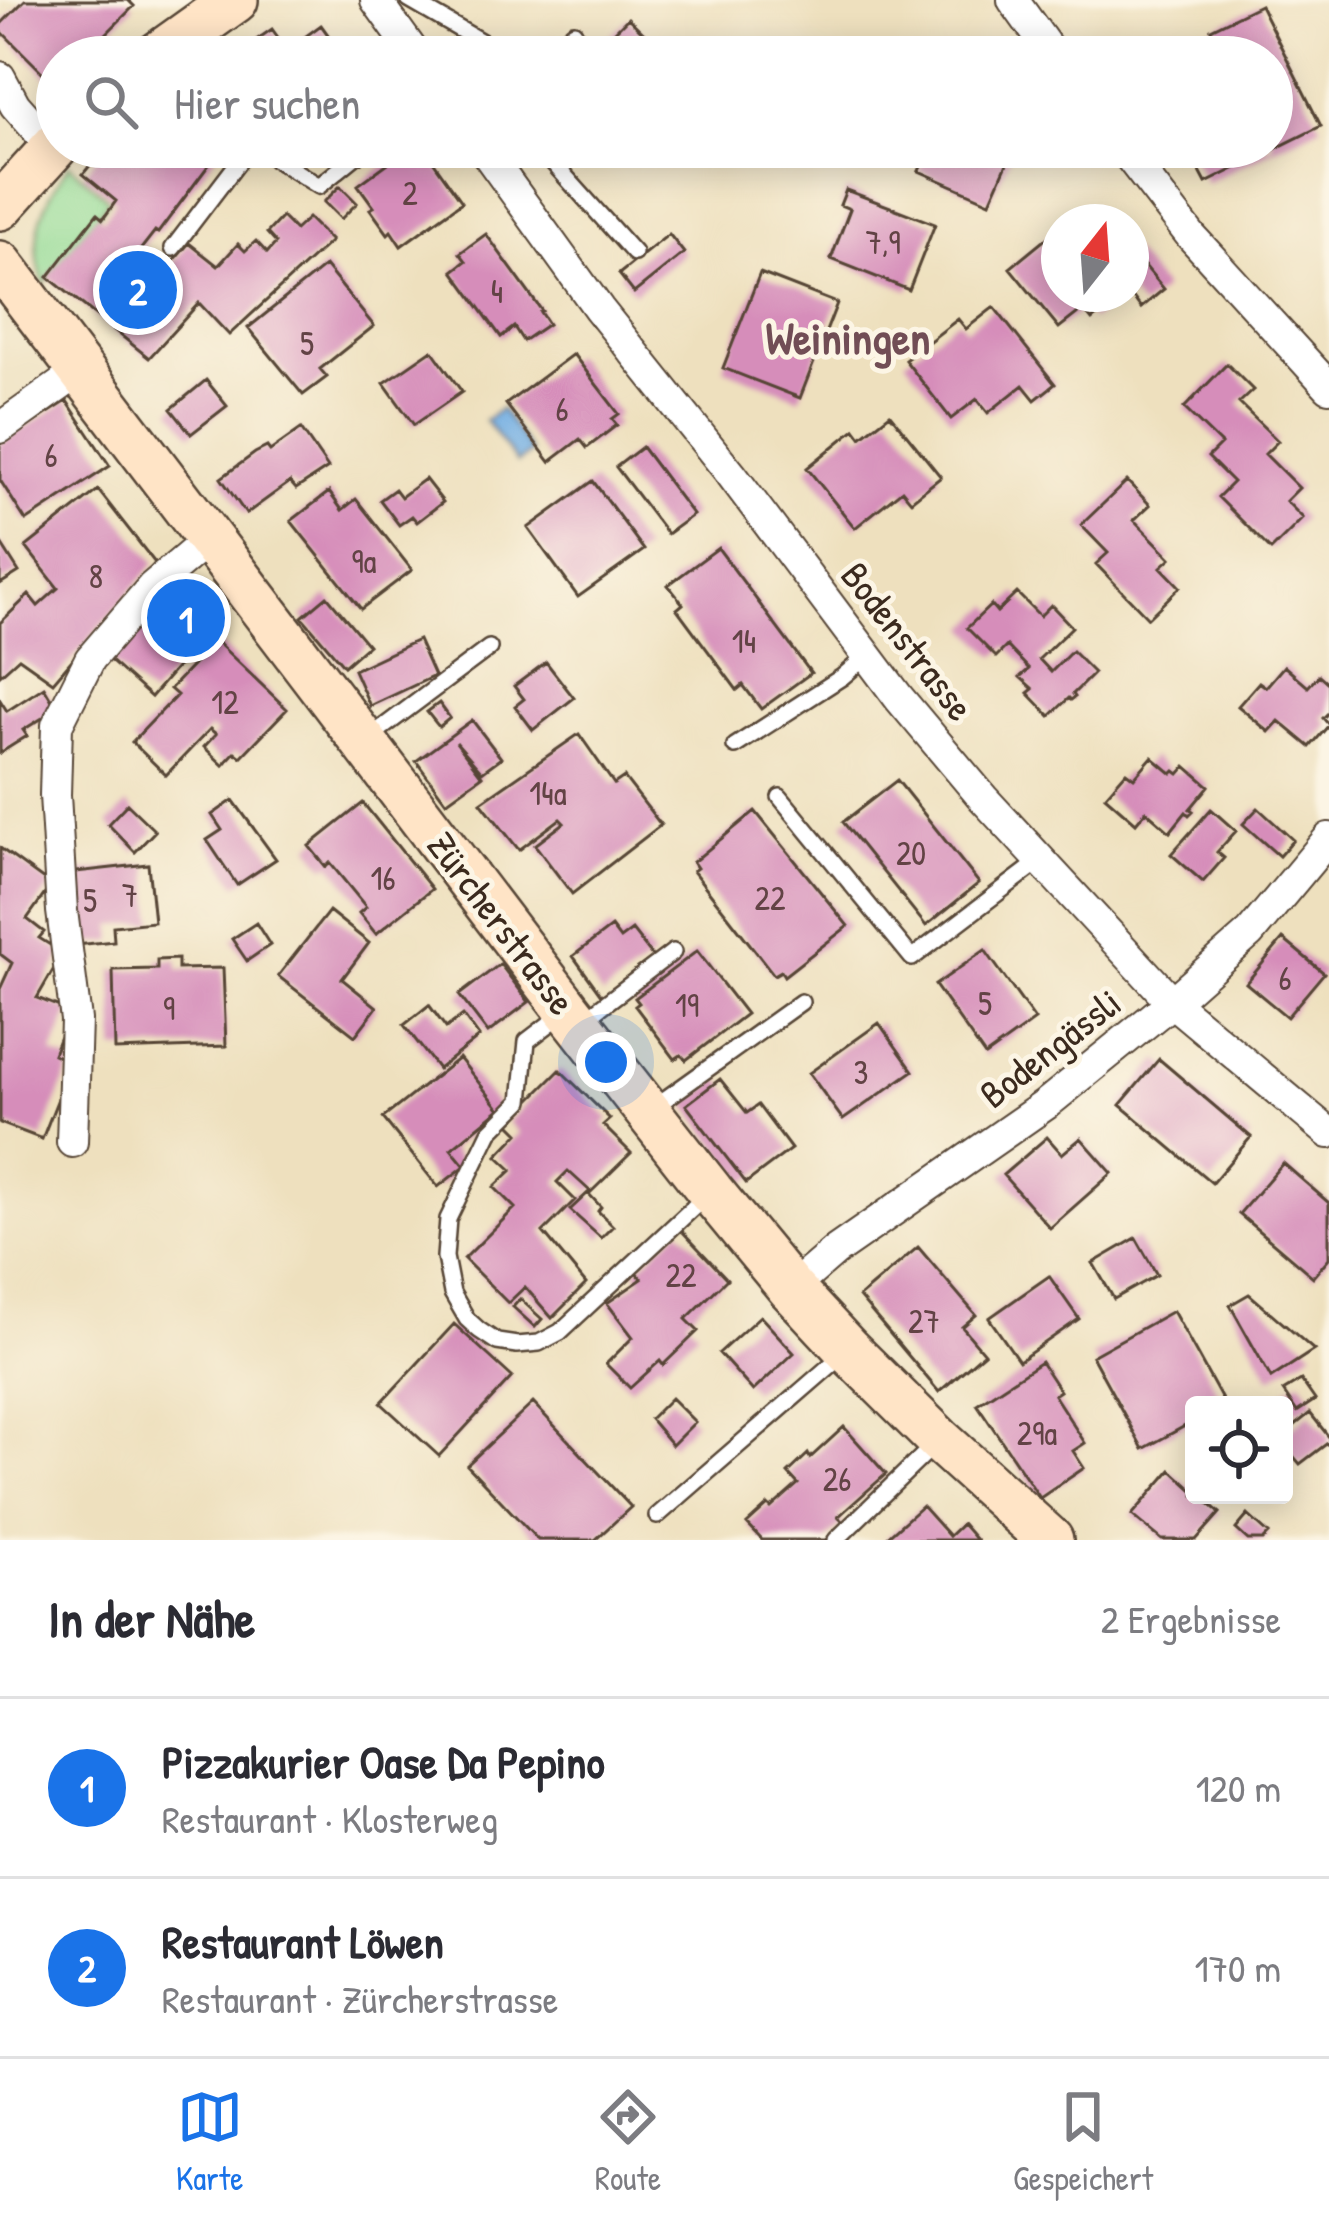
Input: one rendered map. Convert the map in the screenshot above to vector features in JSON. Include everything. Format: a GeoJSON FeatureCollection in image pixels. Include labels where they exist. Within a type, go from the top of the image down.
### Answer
{"type":"FeatureCollection","features":[{"type":"Feature","properties":{"kind":"street"},"geometry":{"type":"LineString","coordinates":[[185,36],[236,0]]}},
{"type":"Feature","properties":{"kind":"street"},"geometry":{"type":"LineString","coordinates":[[1013,0],[1039,36]]}},
{"type":"Feature","properties":{"kind":"street"},"geometry":{"type":"LineString","coordinates":[[391,2],[407,36]]}},
{"type":"Feature","properties":{"kind":"street"},"geometry":{"type":"LineString","coordinates":[[0,77],[15,105],[36,127]]}},
{"type":"Feature","properties":{"kind":"street"},"geometry":{"type":"LineString","coordinates":[[0,207],[36,167]]}},
{"type":"Feature","properties":{"kind":"street","name":"Bodenstrasse"},"geometry":{"type":"LineString","coordinates":[[497,168],[599,309],[969,782],[1172,1002],[1329,1133]]}},
{"type":"Feature","properties":{"kind":"street"},"geometry":{"type":"LineString","coordinates":[[1138,168],[1191,236],[1329,387]]}},
{"type":"Feature","properties":{"kind":"street","name":"Zürcherstrasse"},"geometry":{"type":"LineString","coordinates":[[0,265],[573,1017],[790,1289],[939,1440],[1050,1540]]}},
{"type":"Feature","properties":{"kind":"street"},"geometry":{"type":"LineString","coordinates":[[0,428],[80,371]]}},
{"type":"Feature","properties":{"kind":"street"},"geometry":{"type":"LineString","coordinates":[[72,1142],[76,1020],[62,911],[55,795],[57,725],[90,658],[152,587],[209,539]]}},
{"type":"Feature","properties":{"kind":"street","name":"Bodengässli"},"geometry":{"type":"LineString","coordinates":[[790,1289],[835,1250],[1045,1105],[1172,1002],[1250,933],[1329,838]]}},
{"type":"Feature","properties":{"kind":"lane"},"geometry":{"type":"LineString","coordinates":[[391,2],[466,36]]}},
{"type":"Feature","properties":{"kind":"lane"},"geometry":{"type":"LineString","coordinates":[[569,36],[574,32]]}},
{"type":"Feature","properties":{"kind":"lane"},"geometry":{"type":"LineString","coordinates":[[173,248],[236,168]]}},
{"type":"Feature","properties":{"kind":"lane"},"geometry":{"type":"LineString","coordinates":[[289,168],[319,186],[342,168]]}},
{"type":"Feature","properties":{"kind":"lane"},"geometry":{"type":"LineString","coordinates":[[558,168],[634,254]]}},
{"type":"Feature","properties":{"kind":"lane"},"geometry":{"type":"LineString","coordinates":[[364,742],[489,648]]}},
{"type":"Feature","properties":{"kind":"lane"},"geometry":{"type":"LineString","coordinates":[[735,746],[868,655]]}},
{"type":"Feature","properties":{"kind":"lane"},"geometry":{"type":"LineString","coordinates":[[780,797],[912,958],[1040,861]]}},
{"type":"Feature","properties":{"kind":"lane"},"geometry":{"type":"LineString","coordinates":[[673,952],[527,1041],[521,1101],[490,1132],[448,1219],[445,1257],[452,1293],[467,1319],[497,1342],[539,1343],[560,1332],[711,1192]]}},
{"type":"Feature","properties":{"kind":"lane"},"geometry":{"type":"LineString","coordinates":[[648,1112],[801,1002]]}},
{"type":"Feature","properties":{"kind":"lane"},"geometry":{"type":"LineString","coordinates":[[657,1516],[848,1350]]}},
{"type":"Feature","properties":{"kind":"lane"},"geometry":{"type":"LineString","coordinates":[[836,1540],[939,1440]]}},
{"type":"Feature","properties":{"kind":"green space"},"geometry":{"type":"Polygon","coordinates":[[[67,168],[73,168],[109,200],[44,284],[38,235],[52,193],[67,168]]]}},
{"type":"Feature","properties":{"kind":"water"},"geometry":{"type":"Polygon","coordinates":[[[501,409],[531,452],[517,463],[485,420],[501,409]]]}},
{"type":"Feature","properties":{"kind":"building"},"geometry":{"type":"Polygon","coordinates":[[[25,0],[128,0],[134,6],[104,36],[36,36],[36,66],[0,25],[25,0]]]}},
{"type":"Feature","properties":{"kind":"building"},"geometry":{"type":"Polygon","coordinates":[[[1260,5],[1276,36],[1214,36],[1211,29],[1260,5]]]}},
{"type":"Feature","properties":{"kind":"building"},"geometry":{"type":"Polygon","coordinates":[[[628,18],[646,36],[610,36],[628,18]]]}},
{"type":"Feature","properties":{"kind":"building"},"geometry":{"type":"Polygon","coordinates":[[[321,25],[329,36],[306,36],[321,25]]]}},
{"type":"Feature","properties":{"kind":"building"},"geometry":{"type":"Polygon","coordinates":[[[1293,70],[1321,126],[1293,140],[1293,70]]]}},
{"type":"Feature","properties":{"kind":"building"},"geometry":{"type":"Polygon","coordinates":[[[88,168],[207,168],[141,249],[167,269],[189,243],[218,266],[238,244],[245,251],[256,241],[267,253],[276,243],[267,233],[282,217],[295,230],[308,218],[331,241],[229,335],[199,303],[149,358],[48,277],[97,214],[103,219],[116,201],[83,174],[88,168]]]}},
{"type":"Feature","properties":{"kind":"building"},"geometry":{"type":"Polygon","coordinates":[[[381,168],[438,168],[462,202],[401,246],[370,209],[374,207],[358,185],[381,168]]]}},
{"type":"Feature","properties":{"kind":"building"},"geometry":{"type":"Polygon","coordinates":[[[920,168],[1005,168],[990,202],[920,168]]]}},
{"type":"Feature","properties":{"kind":"building"},"geometry":{"type":"Polygon","coordinates":[[[1198,168],[1236,168],[1206,183],[1198,168]]]}},
{"type":"Feature","properties":{"kind":"building"},"geometry":{"type":"Polygon","coordinates":[[[340,186],[357,203],[341,219],[324,202],[340,186]]]}},
{"type":"Feature","properties":{"kind":"building"},"geometry":{"type":"Polygon","coordinates":[[[846,190],[935,224],[909,290],[831,259],[850,209],[840,205],[846,190]]]}},
{"type":"Feature","properties":{"kind":"building"},"geometry":{"type":"Polygon","coordinates":[[[486,234],[548,324],[523,341],[514,327],[501,337],[453,271],[466,261],[460,253],[486,234]]]}},
{"type":"Feature","properties":{"kind":"building"},"geometry":{"type":"Polygon","coordinates":[[[669,234],[684,253],[634,293],[619,274],[669,234]]]}},
{"type":"Feature","properties":{"kind":"building"},"geometry":{"type":"Polygon","coordinates":[[[1041,243],[1041,306],[1010,268],[1041,243]]]}},
{"type":"Feature","properties":{"kind":"building"},"geometry":{"type":"Polygon","coordinates":[[[325,266],[374,326],[320,369],[327,377],[303,395],[248,328],[325,266]]]}},
{"type":"Feature","properties":{"kind":"building"},"geometry":{"type":"Polygon","coordinates":[[[1149,271],[1164,289],[1149,301],[1149,271]]]}},
{"type":"Feature","properties":{"kind":"building"},"geometry":{"type":"Polygon","coordinates":[[[760,273],[837,303],[800,398],[723,368],[760,273]]]}},
{"type":"Feature","properties":{"kind":"building"},"geometry":{"type":"Polygon","coordinates":[[[994,307],[1055,384],[1035,400],[1023,385],[988,413],[977,399],[951,419],[905,360],[958,319],[966,329],[994,307]]]}},
{"type":"Feature","properties":{"kind":"building"},"geometry":{"type":"Polygon","coordinates":[[[1046,312],[1079,312],[1059,328],[1046,312]]]}},
{"type":"Feature","properties":{"kind":"building"},"geometry":{"type":"Polygon","coordinates":[[[432,350],[462,392],[414,425],[384,383],[432,350]]]}},
{"type":"Feature","properties":{"kind":"building"},"geometry":{"type":"Polygon","coordinates":[[[573,354],[619,414],[612,419],[617,425],[587,448],[580,439],[550,462],[506,404],[573,354]]]}},
{"type":"Feature","properties":{"kind":"building"},"geometry":{"type":"Polygon","coordinates":[[[1227,364],[1253,390],[1239,403],[1278,441],[1265,454],[1299,488],[1286,501],[1303,518],[1271,550],[1218,497],[1233,482],[1208,457],[1221,444],[1184,408],[1227,364]]]}},
{"type":"Feature","properties":{"kind":"building"},"geometry":{"type":"Polygon","coordinates":[[[206,380],[227,406],[191,434],[171,409],[206,380]]]}},
{"type":"Feature","properties":{"kind":"building"},"geometry":{"type":"Polygon","coordinates":[[[67,401],[110,466],[26,521],[0,480],[0,444],[67,401]]]}},
{"type":"Feature","properties":{"kind":"building"},"geometry":{"type":"Polygon","coordinates":[[[890,414],[941,477],[911,501],[902,490],[855,528],[807,468],[855,429],[861,437],[890,414]]]}},
{"type":"Feature","properties":{"kind":"building"},"geometry":{"type":"Polygon","coordinates":[[[301,429],[328,468],[296,489],[290,482],[246,514],[221,478],[301,429]]]}},
{"type":"Feature","properties":{"kind":"building"},"geometry":{"type":"Polygon","coordinates":[[[642,447],[693,515],[667,534],[616,467],[642,447]]]}},
{"type":"Feature","properties":{"kind":"building"},"geometry":{"type":"Polygon","coordinates":[[[425,479],[443,502],[417,522],[412,516],[399,525],[380,500],[395,489],[401,497],[425,479]]]}},
{"type":"Feature","properties":{"kind":"building"},"geometry":{"type":"Polygon","coordinates":[[[593,481],[644,550],[578,597],[528,528],[593,481]]]}},
{"type":"Feature","properties":{"kind":"building"},"geometry":{"type":"Polygon","coordinates":[[[1127,481],[1150,505],[1134,520],[1171,558],[1161,567],[1180,587],[1148,618],[1096,564],[1108,553],[1081,525],[1127,481]]]}},
{"type":"Feature","properties":{"kind":"building"},"geometry":{"type":"Polygon","coordinates":[[[98,490],[155,563],[53,682],[19,658],[0,675],[0,623],[29,595],[38,606],[58,588],[26,547],[98,490]]]}},
{"type":"Feature","properties":{"kind":"building"},"geometry":{"type":"Polygon","coordinates":[[[329,492],[342,510],[356,499],[412,570],[361,609],[291,521],[329,492]]]}},
{"type":"Feature","properties":{"kind":"building"},"geometry":{"type":"Polygon","coordinates":[[[0,542],[19,572],[0,584],[0,542]]]}},
{"type":"Feature","properties":{"kind":"building"},"geometry":{"type":"Polygon","coordinates":[[[718,548],[811,673],[761,709],[743,685],[737,690],[677,609],[683,604],[668,585],[718,548]]]}},
{"type":"Feature","properties":{"kind":"building"},"geometry":{"type":"Polygon","coordinates":[[[176,578],[221,618],[191,650],[147,610],[176,578]]]}},
{"type":"Feature","properties":{"kind":"building"},"geometry":{"type":"Polygon","coordinates":[[[1017,593],[1040,616],[1051,605],[1072,627],[1039,659],[1051,672],[1072,651],[1094,673],[1075,697],[1050,716],[1020,677],[1029,669],[1007,646],[996,657],[967,628],[991,605],[997,612],[1017,593]]]}},
{"type":"Feature","properties":{"kind":"building"},"geometry":{"type":"Polygon","coordinates":[[[327,596],[368,645],[344,666],[302,617],[327,596]]]}},
{"type":"Feature","properties":{"kind":"building"},"geometry":{"type":"Polygon","coordinates":[[[138,621],[183,660],[151,697],[106,657],[138,621]]]}},
{"type":"Feature","properties":{"kind":"building"},"geometry":{"type":"Polygon","coordinates":[[[418,640],[434,676],[370,706],[354,670],[418,640]]]}},
{"type":"Feature","properties":{"kind":"building"},"geometry":{"type":"Polygon","coordinates":[[[216,641],[287,709],[241,757],[235,752],[223,765],[204,747],[216,734],[210,729],[166,775],[132,742],[177,695],[170,689],[216,641]]]}},
{"type":"Feature","properties":{"kind":"building"},"geometry":{"type":"Polygon","coordinates":[[[546,662],[574,698],[533,730],[515,706],[524,699],[514,686],[546,662]]]}},
{"type":"Feature","properties":{"kind":"building"},"geometry":{"type":"Polygon","coordinates":[[[1284,666],[1308,687],[1319,675],[1329,684],[1329,712],[1323,718],[1329,725],[1310,747],[1279,721],[1269,732],[1238,706],[1259,682],[1266,687],[1284,666]]]}},
{"type":"Feature","properties":{"kind":"building"},"geometry":{"type":"Polygon","coordinates":[[[44,687],[57,709],[23,730],[27,736],[0,753],[0,700],[7,711],[44,687]]]}},
{"type":"Feature","properties":{"kind":"building"},"geometry":{"type":"Polygon","coordinates":[[[439,703],[450,718],[439,727],[427,712],[439,703]]]}},
{"type":"Feature","properties":{"kind":"building"},"geometry":{"type":"Polygon","coordinates":[[[472,720],[501,758],[482,772],[456,742],[482,776],[446,802],[416,761],[472,720]]]}},
{"type":"Feature","properties":{"kind":"building"},"geometry":{"type":"Polygon","coordinates":[[[579,734],[614,784],[624,777],[661,825],[572,894],[535,845],[564,823],[560,819],[519,850],[481,802],[579,734]]]}},
{"type":"Feature","properties":{"kind":"building"},"geometry":{"type":"Polygon","coordinates":[[[1152,757],[1172,774],[1186,766],[1209,786],[1190,809],[1193,811],[1186,812],[1170,832],[1146,811],[1136,823],[1105,796],[1126,772],[1134,778],[1152,757]]]}},
{"type":"Feature","properties":{"kind":"building"},"geometry":{"type":"Polygon","coordinates":[[[897,780],[979,883],[926,926],[843,822],[897,780]]]}},
{"type":"Feature","properties":{"kind":"building"},"geometry":{"type":"Polygon","coordinates":[[[233,800],[276,859],[237,885],[207,840],[222,830],[212,815],[233,800]]]}},
{"type":"Feature","properties":{"kind":"building"},"geometry":{"type":"Polygon","coordinates":[[[363,803],[432,889],[376,934],[359,913],[366,907],[330,863],[326,867],[309,846],[363,803]]]}},
{"type":"Feature","properties":{"kind":"building"},"geometry":{"type":"Polygon","coordinates":[[[127,804],[155,831],[135,852],[108,824],[127,804]]]}},
{"type":"Feature","properties":{"kind":"building"},"geometry":{"type":"Polygon","coordinates":[[[1258,808],[1293,840],[1279,856],[1243,824],[1258,808]]]}},
{"type":"Feature","properties":{"kind":"building"},"geometry":{"type":"Polygon","coordinates":[[[1211,809],[1236,831],[1217,852],[1224,858],[1203,882],[1171,854],[1211,809]]]}},
{"type":"Feature","properties":{"kind":"building"},"geometry":{"type":"Polygon","coordinates":[[[755,811],[848,926],[784,976],[781,971],[774,975],[693,871],[697,868],[693,862],[755,811]]]}},
{"type":"Feature","properties":{"kind":"building"},"geometry":{"type":"Polygon","coordinates":[[[0,848],[51,885],[27,919],[44,932],[39,938],[63,953],[37,998],[70,1011],[53,1054],[72,1063],[42,1139],[0,1123],[0,989],[12,963],[0,954],[0,848]]]}},
{"type":"Feature","properties":{"kind":"building"},"geometry":{"type":"Polygon","coordinates":[[[148,864],[154,922],[113,926],[114,941],[76,945],[67,873],[148,864]]]}},
{"type":"Feature","properties":{"kind":"building"},"geometry":{"type":"Polygon","coordinates":[[[329,911],[369,943],[342,979],[377,1007],[355,1036],[278,976],[329,911]]]}},
{"type":"Feature","properties":{"kind":"building"},"geometry":{"type":"Polygon","coordinates":[[[256,923],[270,945],[247,961],[232,939],[256,923]]]}},
{"type":"Feature","properties":{"kind":"building"},"geometry":{"type":"Polygon","coordinates":[[[611,927],[620,939],[632,930],[653,957],[602,996],[573,956],[611,927]]]}},
{"type":"Feature","properties":{"kind":"building"},"geometry":{"type":"Polygon","coordinates":[[[1283,939],[1324,973],[1287,1017],[1246,983],[1283,939]]]}},
{"type":"Feature","properties":{"kind":"building"},"geometry":{"type":"Polygon","coordinates":[[[985,950],[1035,1020],[985,1056],[935,985],[985,950]]]}},
{"type":"Feature","properties":{"kind":"building"},"geometry":{"type":"Polygon","coordinates":[[[697,951],[746,1014],[686,1060],[681,1055],[675,1059],[635,1006],[639,1003],[635,998],[697,951]]]}},
{"type":"Feature","properties":{"kind":"building"},"geometry":{"type":"Polygon","coordinates":[[[178,959],[178,969],[223,968],[226,1046],[115,1050],[113,970],[157,969],[157,960],[178,959]]]}},
{"type":"Feature","properties":{"kind":"building"},"geometry":{"type":"Polygon","coordinates":[[[500,964],[529,1002],[488,1033],[459,995],[500,964]]]}},
{"type":"Feature","properties":{"kind":"building"},"geometry":{"type":"Polygon","coordinates":[[[429,1005],[446,1028],[463,1015],[479,1037],[438,1069],[404,1025],[429,1005]]]}},
{"type":"Feature","properties":{"kind":"building"},"geometry":{"type":"Polygon","coordinates":[[[879,1023],[913,1071],[843,1120],[809,1073],[879,1023]]]}},
{"type":"Feature","properties":{"kind":"building"},"geometry":{"type":"Polygon","coordinates":[[[459,1058],[500,1109],[451,1149],[465,1166],[438,1187],[383,1118],[459,1058]]]}},
{"type":"Feature","properties":{"kind":"building"},"geometry":{"type":"Polygon","coordinates":[[[1159,1059],[1251,1137],[1212,1183],[1120,1105],[1159,1059]]]}},
{"type":"Feature","properties":{"kind":"building"},"geometry":{"type":"Polygon","coordinates":[[[560,1070],[610,1119],[603,1125],[631,1153],[591,1192],[568,1171],[557,1182],[575,1200],[543,1232],[586,1284],[552,1318],[525,1287],[508,1303],[464,1259],[515,1208],[494,1187],[512,1170],[497,1156],[519,1133],[508,1122],[560,1070]]]}},
{"type":"Feature","properties":{"kind":"building"},"geometry":{"type":"Polygon","coordinates":[[[720,1079],[747,1113],[758,1105],[791,1149],[746,1183],[686,1105],[720,1079]]]}},
{"type":"Feature","properties":{"kind":"building"},"geometry":{"type":"Polygon","coordinates":[[[1047,1137],[1062,1154],[1081,1138],[1112,1173],[1050,1228],[1003,1175],[1047,1137]]]}},
{"type":"Feature","properties":{"kind":"building"},"geometry":{"type":"Polygon","coordinates":[[[1283,1163],[1329,1203],[1329,1258],[1313,1277],[1239,1214],[1283,1163]]]}},
{"type":"Feature","properties":{"kind":"building"},"geometry":{"type":"Polygon","coordinates":[[[588,1193],[613,1226],[601,1238],[570,1210],[588,1193]]]}},
{"type":"Feature","properties":{"kind":"building"},"geometry":{"type":"Polygon","coordinates":[[[680,1229],[727,1279],[686,1319],[698,1331],[630,1388],[606,1364],[633,1337],[607,1303],[642,1279],[635,1271],[680,1229]]]}},
{"type":"Feature","properties":{"kind":"building"},"geometry":{"type":"Polygon","coordinates":[[[1136,1238],[1157,1275],[1114,1299],[1093,1263],[1136,1238]]]}},
{"type":"Feature","properties":{"kind":"building"},"geometry":{"type":"Polygon","coordinates":[[[918,1247],[976,1315],[962,1327],[984,1353],[939,1392],[859,1297],[918,1247]]]}},
{"type":"Feature","properties":{"kind":"building"},"geometry":{"type":"Polygon","coordinates":[[[1049,1276],[1079,1319],[1019,1361],[989,1318],[1049,1276]]]}},
{"type":"Feature","properties":{"kind":"building"},"geometry":{"type":"Polygon","coordinates":[[[1249,1294],[1314,1350],[1271,1378],[1230,1305],[1249,1294]]]}},
{"type":"Feature","properties":{"kind":"building"},"geometry":{"type":"Polygon","coordinates":[[[520,1299],[542,1319],[535,1327],[513,1307],[520,1299]]]}},
{"type":"Feature","properties":{"kind":"building"},"geometry":{"type":"Polygon","coordinates":[[[1173,1311],[1220,1396],[1185,1396],[1185,1426],[1143,1449],[1092,1356],[1173,1311]]]}},
{"type":"Feature","properties":{"kind":"building"},"geometry":{"type":"Polygon","coordinates":[[[760,1316],[794,1353],[753,1391],[719,1353],[760,1316]]]}},
{"type":"Feature","properties":{"kind":"building"},"geometry":{"type":"Polygon","coordinates":[[[454,1324],[512,1377],[439,1456],[381,1403],[454,1324]]]}},
{"type":"Feature","properties":{"kind":"building"},"geometry":{"type":"Polygon","coordinates":[[[1041,1362],[1060,1391],[1054,1395],[1085,1443],[1073,1451],[1084,1468],[1040,1498],[977,1404],[1041,1362]]]}},
{"type":"Feature","properties":{"kind":"building"},"geometry":{"type":"Polygon","coordinates":[[[1301,1380],[1315,1400],[1297,1412],[1293,1396],[1283,1391],[1301,1380]]]}},
{"type":"Feature","properties":{"kind":"building"},"geometry":{"type":"Polygon","coordinates":[[[671,1398],[695,1422],[672,1445],[650,1419],[671,1398]]]}},
{"type":"Feature","properties":{"kind":"building"},"geometry":{"type":"Polygon","coordinates":[[[533,1403],[631,1507],[595,1540],[538,1540],[467,1465],[533,1403]]]}},
{"type":"Feature","properties":{"kind":"building"},"geometry":{"type":"Polygon","coordinates":[[[1310,1413],[1329,1442],[1300,1464],[1293,1456],[1293,1427],[1310,1413]]]}},
{"type":"Feature","properties":{"kind":"building"},"geometry":{"type":"Polygon","coordinates":[[[844,1427],[886,1474],[838,1517],[844,1523],[825,1540],[762,1540],[747,1524],[798,1484],[788,1473],[844,1427]]]}},
{"type":"Feature","properties":{"kind":"building"},"geometry":{"type":"Polygon","coordinates":[[[1171,1470],[1185,1483],[1185,1504],[1210,1504],[1220,1513],[1196,1540],[1162,1540],[1132,1515],[1171,1470]]]}},
{"type":"Feature","properties":{"kind":"building"},"geometry":{"type":"Polygon","coordinates":[[[922,1506],[949,1536],[962,1524],[976,1540],[884,1540],[922,1506]]]}},
{"type":"Feature","properties":{"kind":"building"},"geometry":{"type":"Polygon","coordinates":[[[1248,1515],[1269,1534],[1263,1540],[1248,1540],[1236,1529],[1248,1515]]]}},
{"type":"Feature","properties":{"kind":"place","name":"Restaurant Löwen"},"geometry":{"type":"Point","coordinates":[138,290]}},
{"type":"Feature","properties":{"kind":"place","name":"Pizzakurier Oase Da Pepino"},"geometry":{"type":"Point","coordinates":[186,618]}},
{"type":"Feature","properties":{"kind":"district","name":"Weiningen"},"geometry":{"type":"Point","coordinates":[848,338]}}]}
